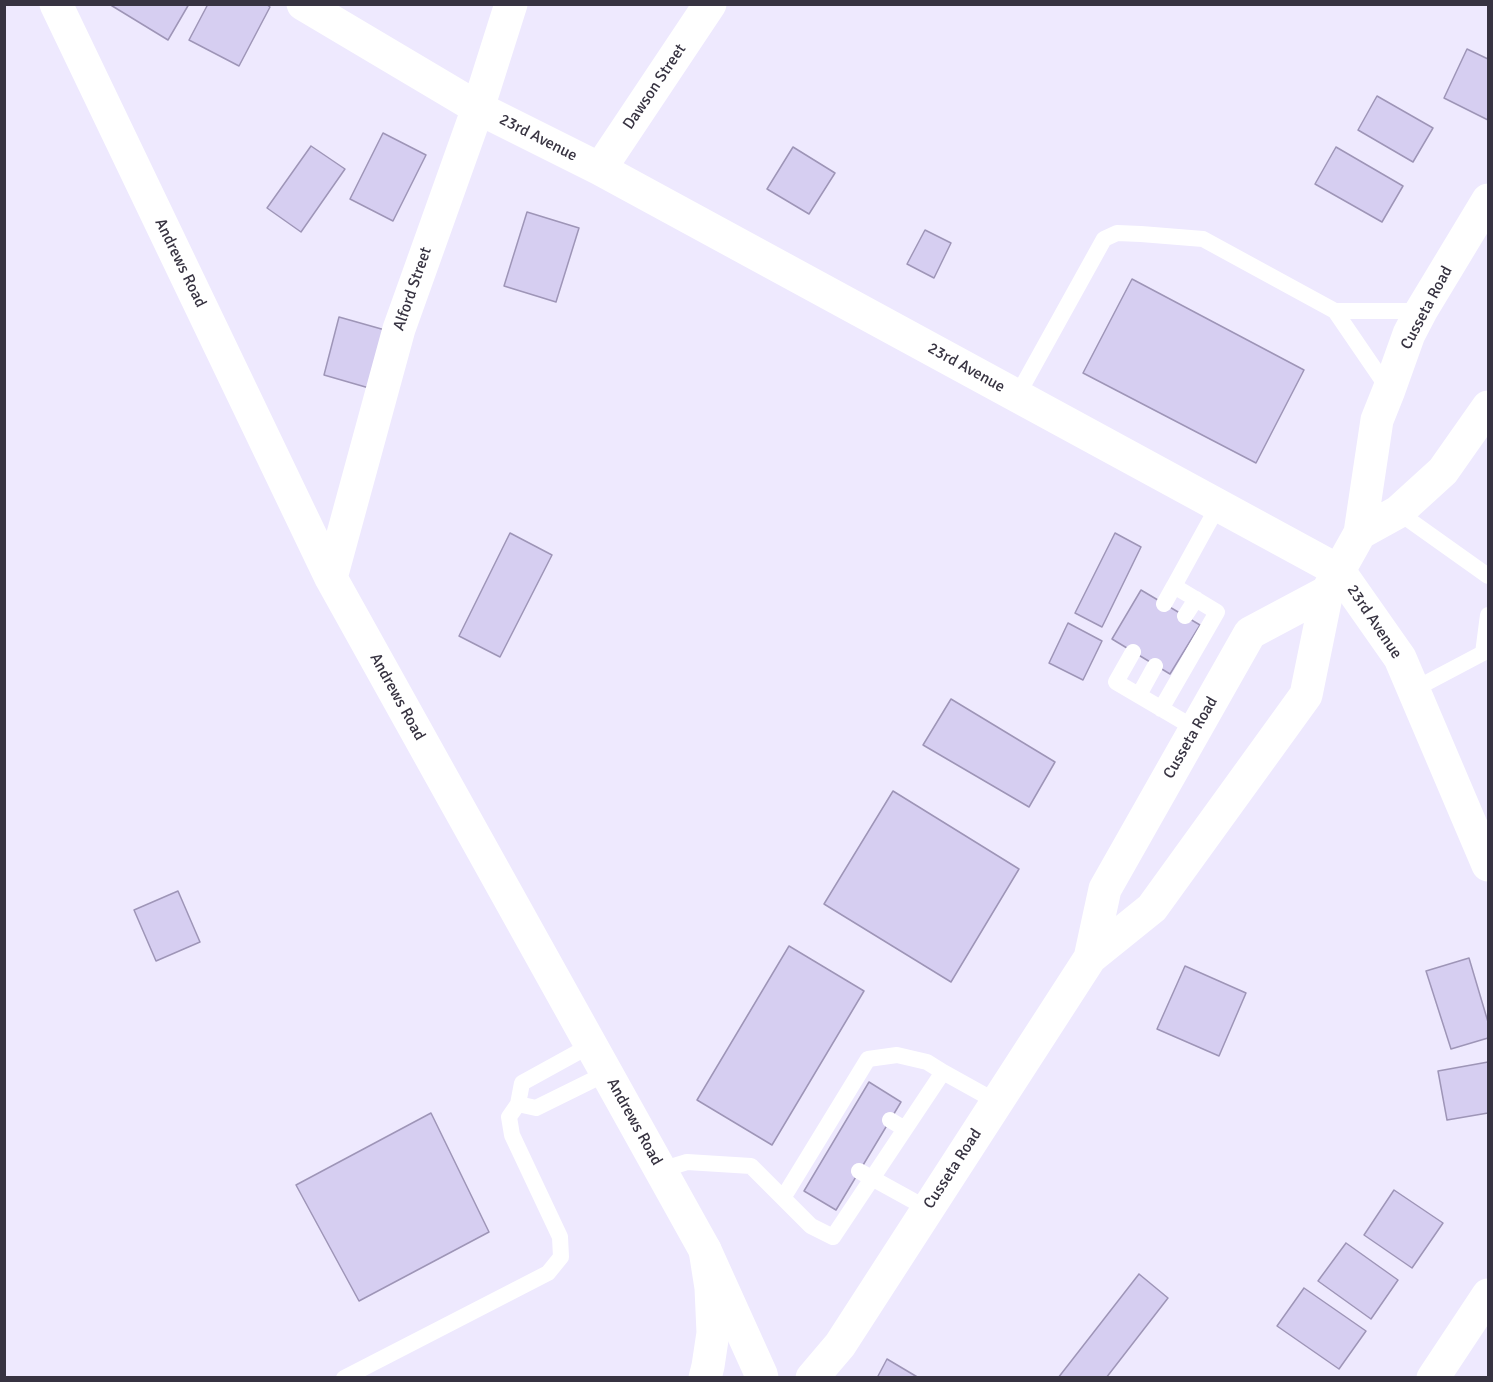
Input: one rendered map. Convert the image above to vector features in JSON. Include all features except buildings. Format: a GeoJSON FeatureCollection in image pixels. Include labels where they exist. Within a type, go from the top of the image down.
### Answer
{"type":"FeatureCollection","features":[{"type":"Feature","properties":{"kind":"street","name":"Andrews Road"},"geometry":{"type":"LineString","coordinates":[[56,4],[331,578],[705,1250],[762,1377]]}},
{"type":"Feature","properties":{"kind":"street","name":"23rd Avenue"},"geometry":{"type":"LineString","coordinates":[[303,4],[477,108],[600,169],[1218,507],[1333,582],[1400,658],[1488,865]]}},
{"type":"Feature","properties":{"kind":"street","name":"Alford Street"},"geometry":{"type":"LineString","coordinates":[[331,578],[399,329],[512,4]]}},
{"type":"Feature","properties":{"kind":"street","name":"Dawson Street"},"geometry":{"type":"LineString","coordinates":[[600,169],[710,4]]}},
{"type":"Feature","properties":{"kind":"street","name":"Cusseta Road"},"geometry":{"type":"LineString","coordinates":[[812,1377],[840,1345],[1090,958],[1152,908],[1306,695],[1333,582],[1360,533],[1377,420],[1409,334],[1488,200]]}},
{"type":"Feature","properties":{"kind":"street"},"geometry":{"type":"LineString","coordinates":[[1360,533],[1398,512],[1443,471],[1488,407]]}},
{"type":"Feature","properties":{"kind":"street","name":"Cusseta Road"},"geometry":{"type":"LineString","coordinates":[[1090,958],[1105,889],[1250,633],[1333,582]]}},
{"type":"Feature","properties":{"kind":"street"},"geometry":{"type":"LineString","coordinates":[[705,1250],[711,1288],[713,1333],[705,1377]]}},
{"type":"Feature","properties":{"kind":"street"},"geometry":{"type":"LineString","coordinates":[[1433,1377],[1488,1295]]}},
{"type":"Feature","properties":{"kind":"lane"},"geometry":{"type":"LineString","coordinates":[[1017,396],[1104,239],[1117,233],[1203,239],[1335,311],[1389,390]]}},
{"type":"Feature","properties":{"kind":"lane"},"geometry":{"type":"LineString","coordinates":[[1335,311],[1421,312]]}},
{"type":"Feature","properties":{"kind":"lane"},"geometry":{"type":"LineString","coordinates":[[1164,604],[1218,507]]}},
{"type":"Feature","properties":{"kind":"lane"},"geometry":{"type":"LineString","coordinates":[[1398,512],[1488,576]]}},
{"type":"Feature","properties":{"kind":"lane"},"geometry":{"type":"LineString","coordinates":[[1161,709],[1217,612],[1174,586]]}},
{"type":"Feature","properties":{"kind":"lane"},"geometry":{"type":"LineString","coordinates":[[1185,616],[1196,599]]}},
{"type":"Feature","properties":{"kind":"lane"},"geometry":{"type":"LineString","coordinates":[[1413,690],[1483,653],[1488,615]]}},
{"type":"Feature","properties":{"kind":"lane"},"geometry":{"type":"LineString","coordinates":[[1133,652],[1116,682],[1196,729]]}},
{"type":"Feature","properties":{"kind":"lane"},"geometry":{"type":"LineString","coordinates":[[1139,695],[1155,666]]}},
{"type":"Feature","properties":{"kind":"lane"},"geometry":{"type":"LineString","coordinates":[[344,1377],[548,1273],[561,1257],[560,1236],[512,1135],[509,1117],[518,1104],[522,1083],[591,1045]]}},
{"type":"Feature","properties":{"kind":"lane"},"geometry":{"type":"LineString","coordinates":[[783,1198],[821,1149],[852,1098],[868,1059],[897,1055],[927,1062],[997,1102]]}},
{"type":"Feature","properties":{"kind":"lane"},"geometry":{"type":"LineString","coordinates":[[661,1170],[687,1162],[751,1166],[811,1226],[833,1237],[866,1175],[905,1129],[943,1072]]}},
{"type":"Feature","properties":{"kind":"lane"},"geometry":{"type":"LineString","coordinates":[[518,1104],[536,1108],[607,1073]]}},
{"type":"Feature","properties":{"kind":"lane"},"geometry":{"type":"LineString","coordinates":[[890,1120],[905,1129]]}},
{"type":"Feature","properties":{"kind":"lane"},"geometry":{"type":"LineString","coordinates":[[866,1175],[928,1209]]}}]}
